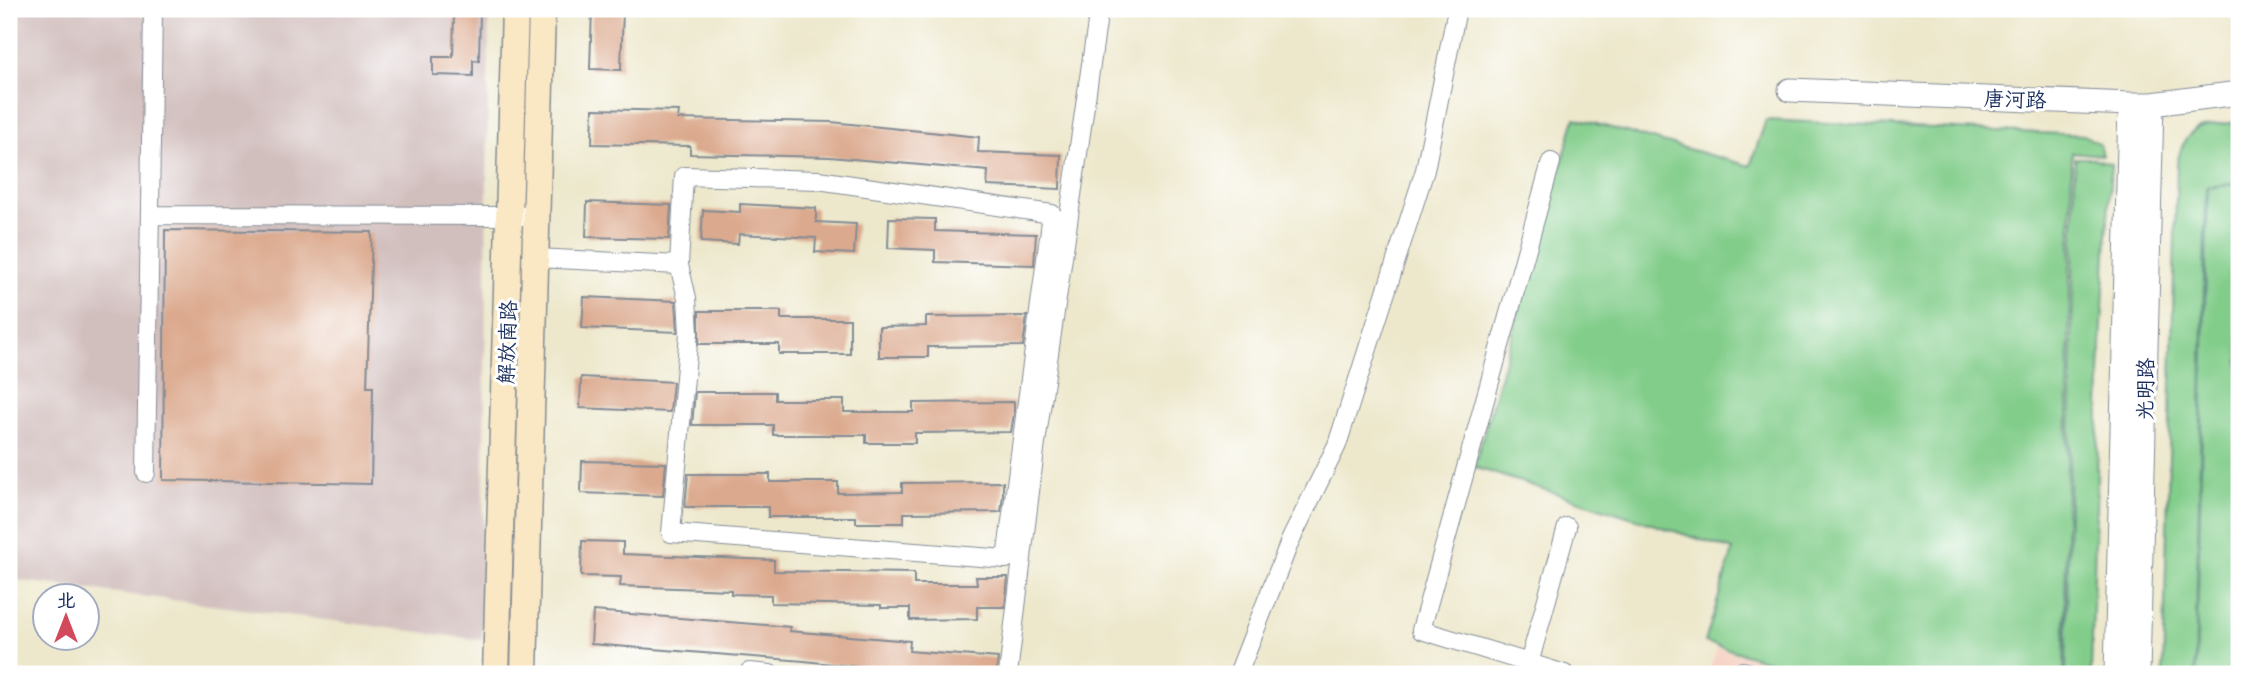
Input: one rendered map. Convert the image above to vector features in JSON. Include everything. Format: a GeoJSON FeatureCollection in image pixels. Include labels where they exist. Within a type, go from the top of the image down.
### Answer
{"type":"FeatureCollection","features":[{"type":"Feature","properties":{"kind":"main road","name":"解放南路"},"geometry":{"type":"LineString","coordinates":[[515,9],[524,216],[536,258],[524,674]]}},
{"type":"Feature","properties":{"kind":"main road","name":"解放南路"},"geometry":{"type":"LineString","coordinates":[[496,674],[524,216],[542,9]]}},
{"type":"Feature","properties":{"kind":"street"},"geometry":{"type":"LineString","coordinates":[[146,473],[153,9]]}},
{"type":"Feature","properties":{"kind":"street"},"geometry":{"type":"LineString","coordinates":[[1008,674],[1035,450],[1099,9]]}},
{"type":"Feature","properties":{"kind":"street"},"geometry":{"type":"LineString","coordinates":[[1238,674],[1290,541],[1337,445],[1425,170],[1457,9]]}},
{"type":"Feature","properties":{"kind":"street","name":"唐河路"},"geometry":{"type":"LineString","coordinates":[[1790,90],[2141,104],[2239,93]]}},
{"type":"Feature","properties":{"kind":"street","name":"光明路"},"geometry":{"type":"LineString","coordinates":[[2116,674],[2141,104]]}},
{"type":"Feature","properties":{"kind":"street","name":"光明路"},"geometry":{"type":"LineString","coordinates":[[2138,674],[2141,104]]}},
{"type":"Feature","properties":{"kind":"street"},"geometry":{"type":"LineString","coordinates":[[1551,163],[1421,630],[1528,669],[1565,674]]}},
{"type":"Feature","properties":{"kind":"street"},"geometry":{"type":"LineString","coordinates":[[684,176],[818,180],[1052,214],[1006,559],[671,533],[689,333],[687,298],[679,265],[684,176]]}},
{"type":"Feature","properties":{"kind":"street"},"geometry":{"type":"LineString","coordinates":[[150,215],[524,216]]}},
{"type":"Feature","properties":{"kind":"street"},"geometry":{"type":"LineString","coordinates":[[536,258],[679,265]]}},
{"type":"Feature","properties":{"kind":"street"},"geometry":{"type":"LineString","coordinates":[[1528,669],[1567,527]]}},
{"type":"Feature","properties":{"kind":"street"},"geometry":{"type":"LineString","coordinates":[[749,674],[770,674]]}},
{"type":"Feature","properties":{"kind":"shaded area"},"geometry":{"type":"Polygon","coordinates":[[[9,9],[489,9],[482,640],[102,591],[102,582],[32,582],[9,579],[9,9]]]}},
{"type":"Feature","properties":{"kind":"shaded area"},"geometry":{"type":"Polygon","coordinates":[[[1717,648],[1802,674],[1708,674],[1717,648]]]}},
{"type":"Feature","properties":{"kind":"green space"},"geometry":{"type":"Polygon","coordinates":[[[1575,118],[1750,166],[1766,120],[2084,135],[2100,145],[2103,155],[2072,152],[2064,674],[1810,674],[1705,642],[1733,550],[1474,467],[1575,118]]]}},
{"type":"Feature","properties":{"kind":"green space"},"geometry":{"type":"Polygon","coordinates":[[[2239,122],[2239,183],[2206,187],[2195,674],[2163,674],[2177,164],[2185,141],[2197,129],[2239,122]]]}},
{"type":"Feature","properties":{"kind":"green space"},"geometry":{"type":"Polygon","coordinates":[[[2075,158],[2093,158],[2111,164],[2101,344],[2091,674],[2066,674],[2075,158]]]}},
{"type":"Feature","properties":{"kind":"green space"},"geometry":{"type":"Polygon","coordinates":[[[2239,184],[2239,674],[2196,674],[2208,188],[2239,184]]]}},
{"type":"Feature","properties":{"kind":"building"},"geometry":{"type":"Polygon","coordinates":[[[592,9],[623,9],[621,70],[590,69],[592,9]]]}},
{"type":"Feature","properties":{"kind":"building"},"geometry":{"type":"Polygon","coordinates":[[[454,12],[480,12],[479,61],[473,60],[473,76],[433,75],[433,57],[453,57],[454,12]]]}},
{"type":"Feature","properties":{"kind":"building"},"geometry":{"type":"Polygon","coordinates":[[[593,109],[679,111],[678,119],[831,122],[979,137],[978,152],[1061,155],[1060,189],[987,186],[988,171],[830,157],[690,154],[690,146],[592,144],[593,109]]]}},
{"type":"Feature","properties":{"kind":"building"},"geometry":{"type":"Polygon","coordinates":[[[587,202],[671,205],[669,239],[586,237],[587,202]]]}},
{"type":"Feature","properties":{"kind":"building"},"geometry":{"type":"Polygon","coordinates":[[[740,204],[816,208],[816,222],[856,224],[854,254],[815,252],[816,238],[739,234],[738,244],[701,242],[703,210],[740,212],[740,204]]]}},
{"type":"Feature","properties":{"kind":"building"},"geometry":{"type":"Polygon","coordinates":[[[889,218],[935,219],[935,231],[1036,234],[1034,265],[935,262],[935,250],[888,248],[889,218]]]}},
{"type":"Feature","properties":{"kind":"building"},"geometry":{"type":"Polygon","coordinates":[[[165,230],[372,232],[367,387],[373,387],[371,484],[163,480],[165,230]]]}},
{"type":"Feature","properties":{"kind":"building"},"geometry":{"type":"Polygon","coordinates":[[[584,297],[676,301],[678,332],[582,328],[584,297]]]}},
{"type":"Feature","properties":{"kind":"building"},"geometry":{"type":"Polygon","coordinates":[[[699,311],[781,311],[781,319],[850,319],[850,354],[779,354],[779,344],[699,344],[699,311]]]}},
{"type":"Feature","properties":{"kind":"building"},"geometry":{"type":"Polygon","coordinates":[[[1027,316],[1023,346],[928,347],[928,357],[879,357],[879,327],[926,326],[926,317],[1027,316]]]}},
{"type":"Feature","properties":{"kind":"building"},"geometry":{"type":"Polygon","coordinates":[[[581,377],[673,382],[670,412],[580,408],[581,377]]]}},
{"type":"Feature","properties":{"kind":"building"},"geometry":{"type":"Polygon","coordinates":[[[695,392],[775,392],[775,400],[844,400],[844,412],[913,412],[913,403],[1014,402],[1014,414],[1011,432],[915,433],[915,443],[866,443],[866,435],[773,435],[773,425],[692,425],[695,392]]]}},
{"type":"Feature","properties":{"kind":"building"},"geometry":{"type":"Polygon","coordinates":[[[582,461],[666,463],[663,496],[581,493],[582,461]]]}},
{"type":"Feature","properties":{"kind":"building"},"geometry":{"type":"Polygon","coordinates":[[[688,474],[770,474],[770,482],[838,482],[838,493],[902,492],[902,483],[1003,482],[1003,494],[1001,512],[904,513],[904,523],[856,523],[856,517],[768,517],[768,507],[685,507],[688,474]]]}},
{"type":"Feature","properties":{"kind":"building"},"geometry":{"type":"Polygon","coordinates":[[[582,541],[623,542],[623,554],[774,560],[774,571],[914,573],[914,584],[977,584],[976,577],[1008,577],[1005,607],[977,607],[977,619],[910,620],[910,608],[771,603],[771,595],[731,594],[731,590],[620,586],[621,577],[581,576],[582,541]]]}},
{"type":"Feature","properties":{"kind":"building"},"geometry":{"type":"Polygon","coordinates":[[[593,611],[790,627],[789,631],[910,641],[909,651],[998,658],[996,674],[906,674],[907,672],[804,661],[591,644],[593,611]]]}}]}
